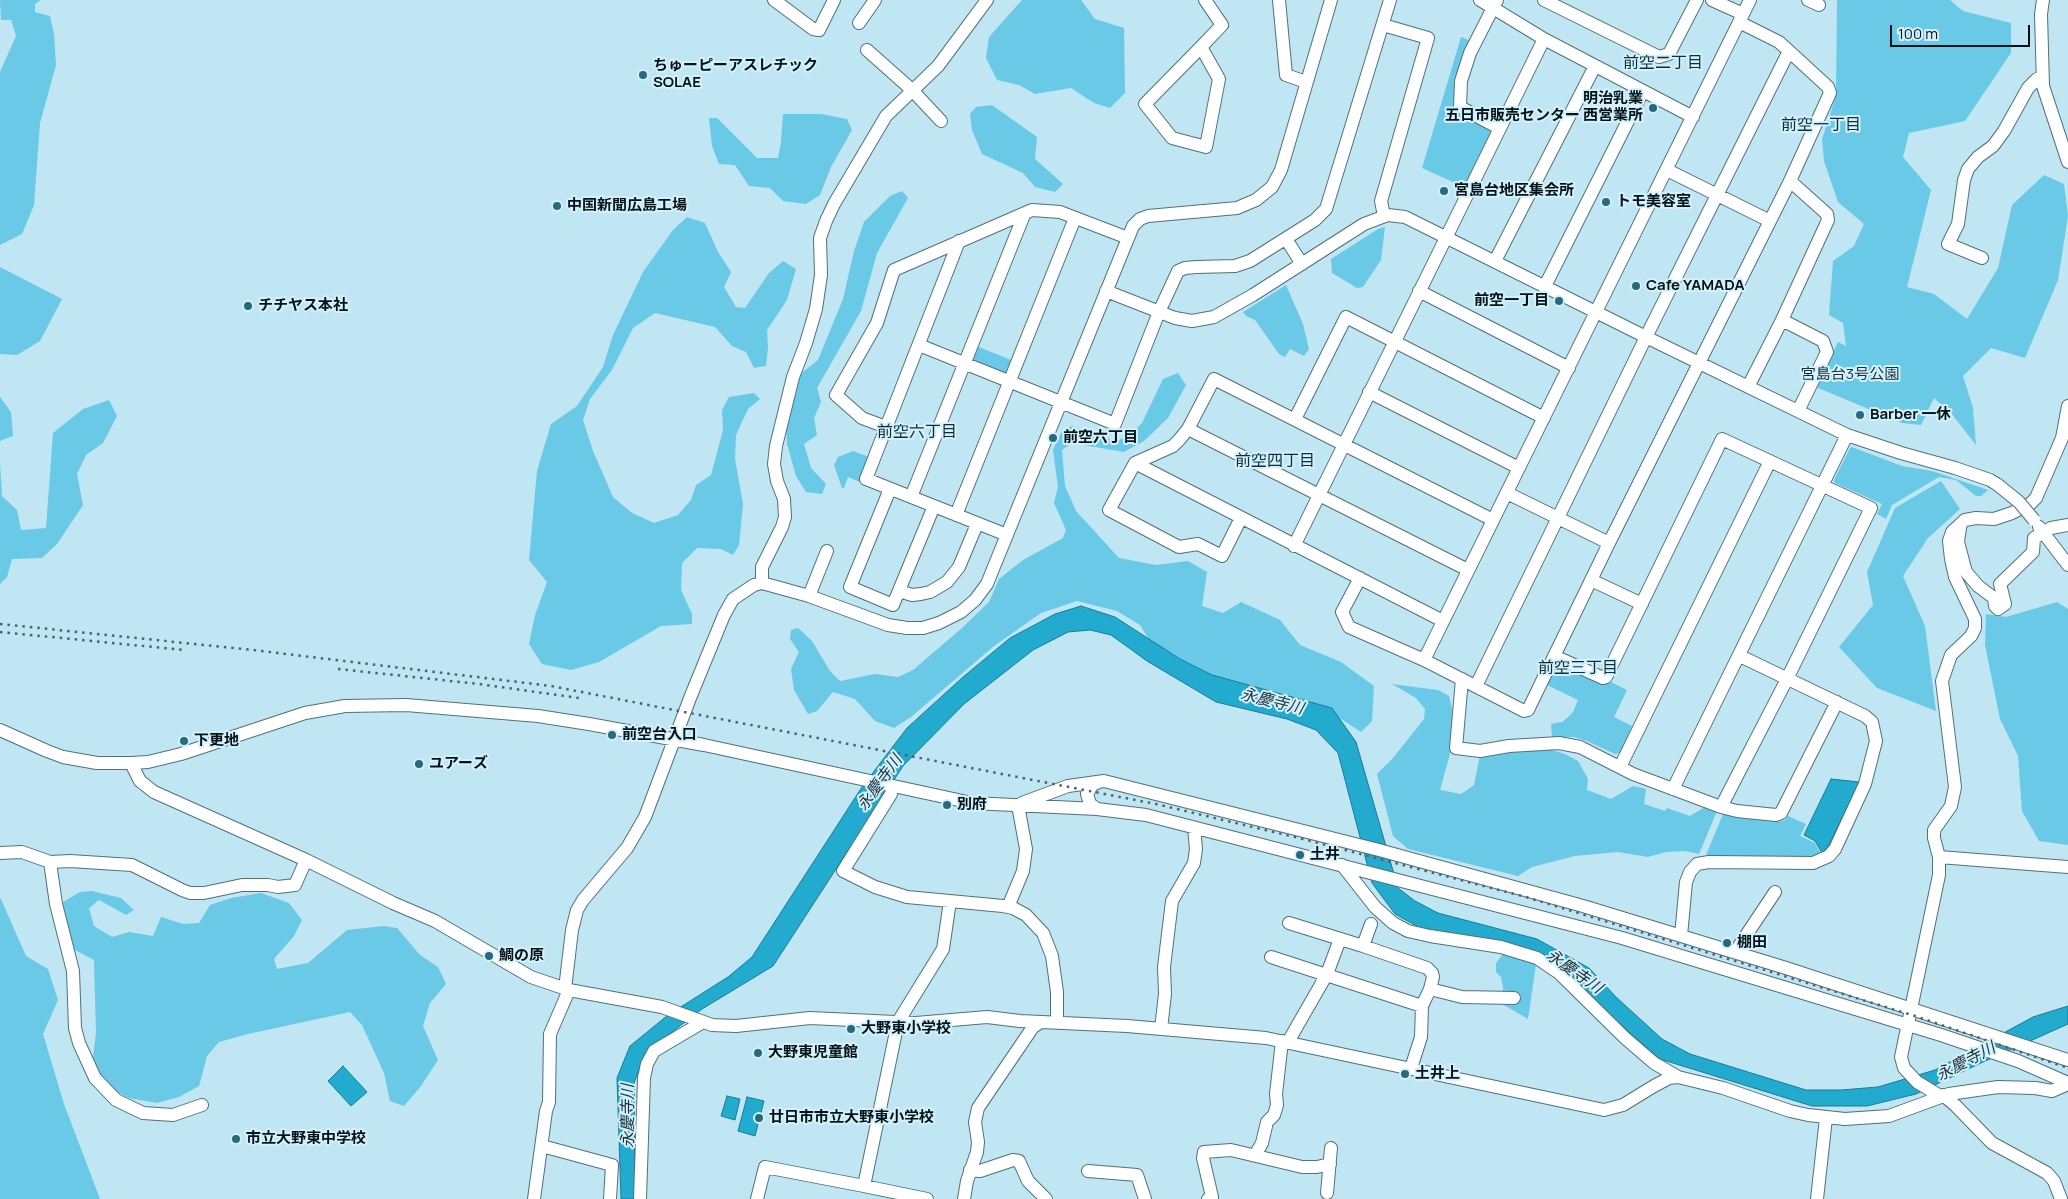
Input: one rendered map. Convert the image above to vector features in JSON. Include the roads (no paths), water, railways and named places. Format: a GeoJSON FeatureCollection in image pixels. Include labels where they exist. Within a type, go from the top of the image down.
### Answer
{"type":"FeatureCollection","features":[{"type":"Feature","properties":{"kind":"street"},"geometry":{"type":"LineString","coordinates":[[774,0],[788,4],[813,29],[819,30],[834,0]]}},
{"type":"Feature","properties":{"kind":"street"},"geometry":{"type":"LineString","coordinates":[[859,23],[875,0]]}},
{"type":"Feature","properties":{"kind":"street"},"geometry":{"type":"LineString","coordinates":[[762,583],[762,567],[785,517],[784,499],[777,481],[774,464],[776,446],[793,377],[816,309],[821,275],[820,238],[834,204],[886,116],[950,52],[987,0]]}},
{"type":"Feature","properties":{"kind":"street"},"geometry":{"type":"LineString","coordinates":[[1200,47],[1219,78],[1206,146],[1172,138],[1145,104],[1200,47],[1222,25],[1205,0]]}},
{"type":"Feature","properties":{"kind":"street"},"geometry":{"type":"LineString","coordinates":[[1279,0],[1286,75],[1306,82]]}},
{"type":"Feature","properties":{"kind":"street"},"geometry":{"type":"LineString","coordinates":[[534,1199],[546,1111],[549,1102],[550,1034],[567,989],[572,930],[577,910],[589,892],[616,863],[637,833],[649,808],[728,607],[739,594],[754,585],[762,583],[809,596],[897,627],[915,628],[931,626],[953,617],[975,600],[986,584],[1007,535],[1133,226],[1140,219],[1148,216],[1237,208],[1264,194],[1278,179],[1331,0]]}},
{"type":"Feature","properties":{"kind":"street"},"geometry":{"type":"LineString","coordinates":[[919,345],[1114,424],[1159,312],[1178,271],[1185,268],[1235,266],[1244,263],[1315,220],[1326,209],[1390,0]]}},
{"type":"Feature","properties":{"kind":"street"},"geometry":{"type":"LineString","coordinates":[[1480,0],[1496,4],[1544,39],[1693,117]]}},
{"type":"Feature","properties":{"kind":"street"},"geometry":{"type":"LineString","coordinates":[[1544,0],[1659,57],[1669,54],[1697,0]]}},
{"type":"Feature","properties":{"kind":"street"},"geometry":{"type":"LineString","coordinates":[[1360,578],[1342,612],[1349,627],[1424,660],[1524,711],[1528,710],[1770,221],[1830,93],[1828,87],[1779,42],[1712,0]]}},
{"type":"Feature","properties":{"kind":"street"},"geometry":{"type":"LineString","coordinates":[[1424,660],[1750,0]]}},
{"type":"Feature","properties":{"kind":"street"},"geometry":{"type":"LineString","coordinates":[[2043,0],[2043,86],[2068,162]]}},
{"type":"Feature","properties":{"kind":"street"},"geometry":{"type":"LineString","coordinates":[[1496,4],[1470,53],[1461,81],[1460,108],[1499,128]]}},
{"type":"Feature","properties":{"kind":"street"},"geometry":{"type":"LineString","coordinates":[[1383,25],[1428,38],[1381,201],[1384,216]]}},
{"type":"Feature","properties":{"kind":"street"},"geometry":{"type":"LineString","coordinates":[[1294,546],[1544,39]]}},
{"type":"Feature","properties":{"kind":"street"},"geometry":{"type":"LineString","coordinates":[[867,50],[912,90],[941,121]]}},
{"type":"Feature","properties":{"kind":"street"},"geometry":{"type":"LineString","coordinates":[[1476,686],[1789,51]]}},
{"type":"Feature","properties":{"kind":"street"},"geometry":{"type":"LineString","coordinates":[[1495,261],[1595,66]]}},
{"type":"Feature","properties":{"kind":"street"},"geometry":{"type":"LineString","coordinates":[[1982,258],[1948,244],[1958,224],[1964,180],[1968,169],[1978,157],[1993,146],[2004,131],[2028,88],[2037,79],[2042,78]]}},
{"type":"Feature","properties":{"kind":"street"},"geometry":{"type":"LineString","coordinates":[[1545,286],[1643,91]]}},
{"type":"Feature","properties":{"kind":"street"},"geometry":{"type":"LineString","coordinates":[[1667,170],[1770,221]]}},
{"type":"Feature","properties":{"kind":"street"},"geometry":{"type":"LineString","coordinates":[[1748,387],[1782,320],[1828,220],[1826,214],[1790,180]]}},
{"type":"Feature","properties":{"kind":"street"},"geometry":{"type":"LineString","coordinates":[[886,428],[862,418],[836,395],[877,323],[894,270],[1032,210],[1060,212],[1128,238]]}},
{"type":"Feature","properties":{"kind":"street"},"geometry":{"type":"LineString","coordinates":[[911,497],[1024,215]]}},
{"type":"Feature","properties":{"kind":"street"},"geometry":{"type":"LineString","coordinates":[[1106,291],[1175,318],[1192,321],[1214,316],[1223,313],[1364,224],[1384,216],[1405,217],[1646,338],[1847,435],[1990,480],[2019,502],[2068,565]]}},
{"type":"Feature","properties":{"kind":"street"},"geometry":{"type":"LineString","coordinates":[[956,515],[1075,218]]}},
{"type":"Feature","properties":{"kind":"street"},"geometry":{"type":"LineString","coordinates":[[1286,239],[1302,264]]}},
{"type":"Feature","properties":{"kind":"street"},"geometry":{"type":"LineString","coordinates":[[959,241],[866,479],[1007,535]]}},
{"type":"Feature","properties":{"kind":"street"},"geometry":{"type":"LineString","coordinates":[[1419,291],[1569,368]]}},
{"type":"Feature","properties":{"kind":"street"},"geometry":{"type":"LineString","coordinates":[[1295,419],[1346,318],[1544,418]]}},
{"type":"Feature","properties":{"kind":"street"},"geometry":{"type":"LineString","coordinates":[[1782,320],[1823,341],[1827,352],[1798,412]]}},
{"type":"Feature","properties":{"kind":"street"},"geometry":{"type":"LineString","coordinates":[[1241,518],[1222,556],[1198,544],[1179,547],[1109,510],[1135,463],[1173,446],[1188,429],[1214,379],[1493,520]]}},
{"type":"Feature","properties":{"kind":"street"},"geometry":{"type":"LineString","coordinates":[[1369,392],[1519,468]]}},
{"type":"Feature","properties":{"kind":"street"},"geometry":{"type":"LineString","coordinates":[[2061,1199],[2054,1181],[2047,1172],[1992,1143],[1955,1105],[1918,1082],[1904,1068],[1901,1057],[1937,885],[1939,856],[1934,838],[1934,830],[1951,806],[1955,787],[1942,681],[1951,655],[1971,636],[1975,628],[1975,619],[1955,577],[1950,559],[1949,541],[1952,532],[1961,523],[1976,518],[1994,519],[2030,504],[2041,490],[2065,438],[2068,406]]}},
{"type":"Feature","properties":{"kind":"street"},"geometry":{"type":"LineString","coordinates":[[1188,429],[1468,570]]}},
{"type":"Feature","properties":{"kind":"street"},"geometry":{"type":"LineString","coordinates":[[1673,788],[1740,656],[1847,435]]}},
{"type":"Feature","properties":{"kind":"street"},"geometry":{"type":"LineString","coordinates":[[1554,656],[1602,678],[1606,677],[1722,439],[1871,508],[1721,807]]}},
{"type":"Feature","properties":{"kind":"street"},"geometry":{"type":"LineString","coordinates":[[1620,767],[1770,461]]}},
{"type":"Feature","properties":{"kind":"street"},"geometry":{"type":"LineString","coordinates":[[1135,463],[1443,621]]}},
{"type":"Feature","properties":{"kind":"street"},"geometry":{"type":"LineString","coordinates":[[890,489],[850,587],[893,605],[934,506]]}},
{"type":"Feature","properties":{"kind":"street"},"geometry":{"type":"LineString","coordinates":[[1507,493],[1609,543]]}},
{"type":"Feature","properties":{"kind":"street"},"geometry":{"type":"LineString","coordinates":[[1961,523],[1958,542],[1966,572],[1978,586],[1994,598],[1994,606],[1998,609],[2005,604],[2000,584],[2033,552],[2035,546],[2032,540],[2051,528],[2068,525]]}},
{"type":"Feature","properties":{"kind":"street"},"geometry":{"type":"LineString","coordinates":[[899,591],[912,595],[921,594],[930,592],[947,582],[958,567],[977,524]]}},
{"type":"Feature","properties":{"kind":"street"},"geometry":{"type":"LineString","coordinates":[[809,596],[828,551]]}},
{"type":"Feature","properties":{"kind":"street"},"geometry":{"type":"LineString","coordinates":[[1591,580],[1642,604]]}},
{"type":"Feature","properties":{"kind":"street"},"geometry":{"type":"LineString","coordinates":[[1681,936],[1686,882],[1690,872],[1698,864],[1709,862],[1813,863],[1829,856],[1835,849],[1865,784],[1876,741],[1872,722],[1865,716],[1740,656]]}},
{"type":"Feature","properties":{"kind":"street"},"geometry":{"type":"LineString","coordinates":[[1462,679],[1456,748],[1480,751],[1509,746],[1559,743],[1580,748],[1620,767],[1721,807],[1736,811],[1776,815],[1781,813],[1837,702]]}},
{"type":"Feature","properties":{"kind":"street"},"geometry":{"type":"LineString","coordinates":[[0,730],[63,756],[97,763],[131,764],[181,754],[305,713],[365,704],[406,705],[538,716],[675,739],[861,778],[894,790],[972,803],[1097,809],[1146,815],[1622,938],[1909,1025],[2018,1061],[2068,1084]]}},
{"type":"Feature","properties":{"kind":"street"},"geometry":{"type":"LineString","coordinates":[[131,764],[136,776],[149,789],[306,860],[442,925],[531,977],[567,989],[656,1005],[674,1010],[702,1022],[724,1026],[810,1018],[898,1022],[952,1021],[987,1017],[1266,1038],[1604,1110],[1623,1105],[1669,1078],[1678,1077]]}},
{"type":"Feature","properties":{"kind":"street"},"geometry":{"type":"LineString","coordinates":[[1097,809],[1090,804],[1087,794],[1092,784],[1104,781]]}},
{"type":"Feature","properties":{"kind":"street"},"geometry":{"type":"LineString","coordinates":[[1018,805],[1068,786],[1104,781],[1379,850],[1574,903],[1735,952],[2068,1060]]}},
{"type":"Feature","properties":{"kind":"street"},"geometry":{"type":"LineString","coordinates":[[894,790],[843,871],[890,892],[924,900],[1008,907],[1026,915],[1043,934],[1049,944],[1057,992],[1056,1022]]}},
{"type":"Feature","properties":{"kind":"street"},"geometry":{"type":"LineString","coordinates":[[1008,907],[1023,871],[1026,849],[1018,805]]}},
{"type":"Feature","properties":{"kind":"street"},"geometry":{"type":"LineString","coordinates":[[1161,1029],[1165,994],[1164,967],[1172,901],[1194,863],[1196,848],[1194,828]]}},
{"type":"Feature","properties":{"kind":"street"},"geometry":{"type":"LineString","coordinates":[[0,853],[22,852],[50,862],[100,862],[132,866],[190,893],[204,893],[242,885],[278,887],[295,885],[306,860]]}},
{"type":"Feature","properties":{"kind":"street"},"geometry":{"type":"LineString","coordinates":[[1939,856],[2068,867]]}},
{"type":"Feature","properties":{"kind":"street"},"geometry":{"type":"LineString","coordinates":[[50,862],[56,904],[73,971],[75,1028],[79,1043],[95,1078],[108,1094],[116,1100],[143,1113],[173,1115],[202,1105]]}},
{"type":"Feature","properties":{"kind":"street"},"geometry":{"type":"LineString","coordinates":[[1342,865],[1375,907],[1393,923],[1408,931],[1454,941],[1501,947],[1537,958],[1559,973],[1625,1038],[1654,1063],[1678,1077],[1723,1088],[1790,1111],[1826,1118],[1889,1116],[1941,1096],[1998,1087],[2035,1088],[2052,1091],[2068,1084]]}},
{"type":"Feature","properties":{"kind":"street"},"geometry":{"type":"LineString","coordinates":[[1735,952],[1775,892]]}},
{"type":"Feature","properties":{"kind":"street"},"geometry":{"type":"LineString","coordinates":[[864,1186],[898,1022],[943,949],[950,901]]}},
{"type":"Feature","properties":{"kind":"street"},"geometry":{"type":"LineString","coordinates":[[1288,923],[1427,968],[1432,973],[1430,989],[1422,1006],[1421,1037],[1411,1068]]}},
{"type":"Feature","properties":{"kind":"street"},"geometry":{"type":"LineString","coordinates":[[1363,946],[1372,924]]}},
{"type":"Feature","properties":{"kind":"street"},"geometry":{"type":"LineString","coordinates":[[1257,1152],[1262,1143],[1267,1122],[1274,1115],[1277,1105],[1276,1094],[1285,1041],[1327,974],[1340,939]]}},
{"type":"Feature","properties":{"kind":"street"},"geometry":{"type":"LineString","coordinates":[[1271,957],[1422,1006]]}},
{"type":"Feature","properties":{"kind":"street"},"geometry":{"type":"LineString","coordinates":[[1430,989],[1462,997],[1514,998]]}},
{"type":"Feature","properties":{"kind":"street"},"geometry":{"type":"LineString","coordinates":[[640,1199],[646,1064],[654,1051],[702,1022]]}},
{"type":"Feature","properties":{"kind":"street"},"geometry":{"type":"LineString","coordinates":[[964,1199],[970,1170],[977,1152],[978,1142],[974,1122],[978,1108],[1033,1027],[1041,1022]]}},
{"type":"Feature","properties":{"kind":"street"},"geometry":{"type":"LineString","coordinates":[[1817,1199],[1826,1118]]}},
{"type":"Feature","properties":{"kind":"street"},"geometry":{"type":"LineString","coordinates":[[542,1146],[612,1165],[610,1199]]}},
{"type":"Feature","properties":{"kind":"street"},"geometry":{"type":"LineString","coordinates":[[1328,1193],[1332,1148]]}},
{"type":"Feature","properties":{"kind":"street"},"geometry":{"type":"LineString","coordinates":[[1208,1199],[1212,1197],[1203,1158],[1204,1152],[1230,1150],[1302,1167],[1317,1167],[1330,1164]]}},
{"type":"Feature","properties":{"kind":"street"},"geometry":{"type":"LineString","coordinates":[[970,1170],[980,1171],[1013,1160],[1018,1161],[1028,1181],[1046,1199]]}},
{"type":"Feature","properties":{"kind":"street"},"geometry":{"type":"LineString","coordinates":[[757,1199],[765,1167],[928,1199]]}},
{"type":"Feature","properties":{"kind":"street"},"geometry":{"type":"LineString","coordinates":[[1088,1171],[1137,1175],[1145,1199]]}},
{"type":"Feature","properties":{"kind":"water","name":"永慶寺川"},"geometry":{"type":"Polygon","coordinates":[[[1081,606],[1115,617],[1180,659],[1212,675],[1332,708],[1356,742],[1398,888],[1415,901],[1438,913],[1537,939],[1589,968],[1616,997],[1662,1039],[1690,1054],[1806,1090],[1841,1090],[1878,1087],[1935,1070],[2033,1017],[2068,1006],[2068,1024],[1916,1094],[1867,1106],[1812,1106],[1660,1059],[1598,1005],[1572,977],[1532,951],[1422,929],[1395,914],[1372,883],[1338,753],[1316,730],[1287,719],[1216,702],[1147,661],[1111,635],[1090,630],[1068,632],[1033,650],[964,704],[903,766],[773,966],[702,1009],[646,1052],[634,1083],[635,1199],[621,1199],[617,1078],[630,1046],[668,1015],[728,977],[752,957],[862,787],[907,728],[963,677],[1010,638],[1055,614],[1081,606]]]}},
{"type":"Feature","properties":{"kind":"water"},"geometry":{"type":"Polygon","coordinates":[[[1831,779],[1859,782],[1829,845],[1822,853],[1815,841],[1804,835],[1831,779]]]}},
{"type":"Feature","properties":{"kind":"water"},"geometry":{"type":"Polygon","coordinates":[[[343,1066],[367,1092],[351,1106],[328,1081],[343,1066]]]}},
{"type":"Feature","properties":{"kind":"water"},"geometry":{"type":"Polygon","coordinates":[[[727,1096],[740,1099],[735,1120],[721,1116],[727,1096]]]}},
{"type":"Feature","properties":{"kind":"water"},"geometry":{"type":"Polygon","coordinates":[[[747,1097],[764,1101],[755,1136],[738,1131],[747,1097]]]}},
{"type":"Feature","properties":{"kind":"railway"},"geometry":{"type":"LineString","coordinates":[[0,624],[253,650],[551,686],[1156,804],[1303,839],[1526,897],[1915,1016],[2068,1068]]}},
{"type":"Feature","properties":{"kind":"railway"},"geometry":{"type":"LineString","coordinates":[[0,632],[184,650]]}},
{"type":"Feature","properties":{"kind":"railway"},"geometry":{"type":"LineString","coordinates":[[338,669],[479,684],[579,698]]}},
{"type":"Feature","properties":{"kind":"place","name":"ちゅーピーアスレチック SOLAE"},"geometry":{"type":"Point","coordinates":[643,75]}},
{"type":"Feature","properties":{"kind":"place","name":"明治乳業 五日市販売センター 西営業所"},"geometry":{"type":"Point","coordinates":[1653,108]}},
{"type":"Feature","properties":{"kind":"place","name":"宮島台地区集会所"},"geometry":{"type":"Point","coordinates":[1444,191]}},
{"type":"Feature","properties":{"kind":"place","name":"トモ美容室"},"geometry":{"type":"Point","coordinates":[1606,202]}},
{"type":"Feature","properties":{"kind":"place","name":"中国新聞広島工場"},"geometry":{"type":"Point","coordinates":[557,206]}},
{"type":"Feature","properties":{"kind":"place","name":"Cafe YAMADA"},"geometry":{"type":"Point","coordinates":[1636,286]}},
{"type":"Feature","properties":{"kind":"place","name":"前空一丁目"},"geometry":{"type":"Point","coordinates":[1559,301]}},
{"type":"Feature","properties":{"kind":"place","name":"チチヤス本社"},"geometry":{"type":"Point","coordinates":[248,306]}},
{"type":"Feature","properties":{"kind":"place","name":"Barber 一休"},"geometry":{"type":"Point","coordinates":[1860,415]}},
{"type":"Feature","properties":{"kind":"place","name":"前空六丁目"},"geometry":{"type":"Point","coordinates":[1053,438]}},
{"type":"Feature","properties":{"kind":"place","name":"前空台入口"},"geometry":{"type":"Point","coordinates":[612,735]}},
{"type":"Feature","properties":{"kind":"place","name":"下更地"},"geometry":{"type":"Point","coordinates":[184,741]}},
{"type":"Feature","properties":{"kind":"place","name":"ユアーズ"},"geometry":{"type":"Point","coordinates":[419,764]}},
{"type":"Feature","properties":{"kind":"place","name":"別府"},"geometry":{"type":"Point","coordinates":[947,805]}},
{"type":"Feature","properties":{"kind":"place","name":"土井"},"geometry":{"type":"Point","coordinates":[1300,855]}},
{"type":"Feature","properties":{"kind":"place","name":"棚田"},"geometry":{"type":"Point","coordinates":[1727,943]}},
{"type":"Feature","properties":{"kind":"place","name":"鯛の原"},"geometry":{"type":"Point","coordinates":[489,956]}},
{"type":"Feature","properties":{"kind":"place","name":"大野東小学校"},"geometry":{"type":"Point","coordinates":[851,1029]}},
{"type":"Feature","properties":{"kind":"place","name":"大野東児童館"},"geometry":{"type":"Point","coordinates":[758,1053]}},
{"type":"Feature","properties":{"kind":"place","name":"土井上"},"geometry":{"type":"Point","coordinates":[1405,1074]}},
{"type":"Feature","properties":{"kind":"place","name":"廿日市市立大野東小学校"},"geometry":{"type":"Point","coordinates":[759,1118]}},
{"type":"Feature","properties":{"kind":"place","name":"市立大野東中学校"},"geometry":{"type":"Point","coordinates":[236,1139]}},
{"type":"Feature","properties":{"kind":"district","name":"前空二丁目"},"geometry":{"type":"Point","coordinates":[1663,64]}},
{"type":"Feature","properties":{"kind":"district","name":"前空一丁目"},"geometry":{"type":"Point","coordinates":[1821,126]}},
{"type":"Feature","properties":{"kind":"district","name":"前空六丁目"},"geometry":{"type":"Point","coordinates":[917,433]}},
{"type":"Feature","properties":{"kind":"district","name":"前空四丁目"},"geometry":{"type":"Point","coordinates":[1275,462]}},
{"type":"Feature","properties":{"kind":"district","name":"前空三丁目"},"geometry":{"type":"Point","coordinates":[1578,669]}},
{"type":"Feature","properties":{"kind":"park label","name":"宮島台3号公園"},"geometry":{"type":"Point","coordinates":[1850,375]}}]}
